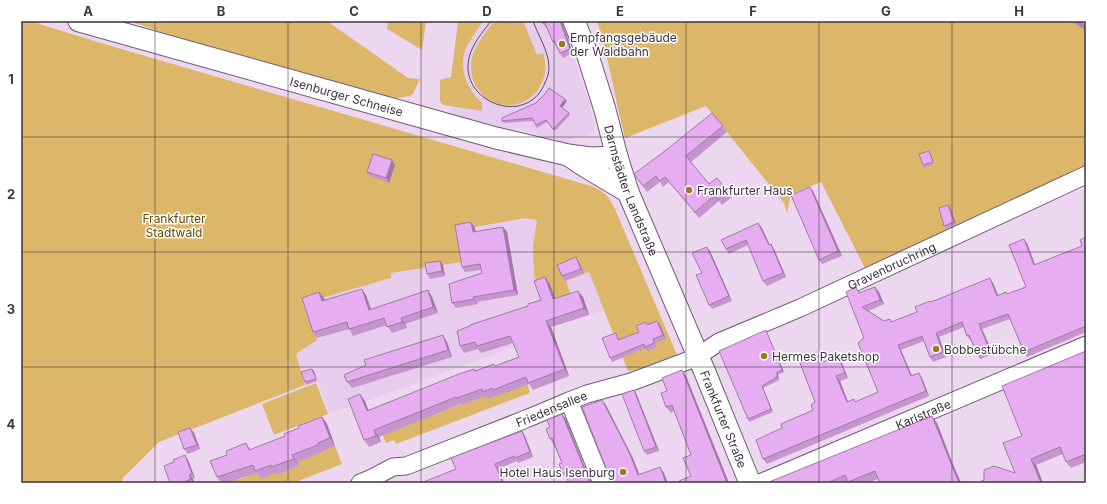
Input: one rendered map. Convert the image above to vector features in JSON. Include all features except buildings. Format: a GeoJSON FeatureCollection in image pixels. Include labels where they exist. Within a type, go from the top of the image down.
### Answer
{"type":"FeatureCollection","features":[{"type":"Feature","properties":{"kind":"main road","name":"Isenburger Schneise"},"geometry":{"type":"LineString","coordinates":[[80,21],[496,138],[568,155],[591,158],[617,157]]}},
{"type":"Feature","properties":{"kind":"main road","name":"Darmstädter Landstraße"},"geometry":{"type":"LineString","coordinates":[[574,21],[588,56],[628,192],[698,356]]}},
{"type":"Feature","properties":{"kind":"main road"},"geometry":{"type":"LineString","coordinates":[[568,155],[585,168],[628,192]]}},
{"type":"Feature","properties":{"kind":"main road","name":"Frankfurter Straße"},"geometry":{"type":"LineString","coordinates":[[698,356],[750,483]]}},
{"type":"Feature","properties":{"kind":"street","name":"Gravenbruchring"},"geometry":{"type":"LineString","coordinates":[[698,356],[719,342],[800,308],[1086,175]]}},
{"type":"Feature","properties":{"kind":"street","name":"Karlstraße"},"geometry":{"type":"LineString","coordinates":[[760,483],[1086,346]]}},
{"type":"Feature","properties":{"kind":"street","name":"Friedensallee"},"geometry":{"type":"LineString","coordinates":[[366,481],[393,467],[406,466],[526,419],[569,400],[592,392],[631,382],[698,356]]}},
{"type":"Feature","properties":{"kind":"street"},"geometry":{"type":"LineString","coordinates":[[569,400],[602,483]]}},
{"type":"Feature","properties":{"kind":"shaded area"},"geometry":{"type":"Polygon","coordinates":[[[465,21],[562,21],[571,41],[569,42],[590,107],[594,132],[584,137],[574,137],[567,143],[517,128],[510,132],[451,116],[457,62],[465,21]]]}},
{"type":"Feature","properties":{"kind":"shaded area"},"geometry":{"type":"Polygon","coordinates":[[[526,213],[580,248],[604,310],[539,331],[516,346],[330,414],[318,382],[305,386],[296,354],[317,340],[305,303],[391,278],[391,273],[462,262],[457,230],[526,213]]]}},
{"type":"Feature","properties":{"kind":"green space","name":"Frankfurter Stadtwald"},"geometry":{"type":"Polygon","coordinates":[[[21,21],[30,21],[596,188],[606,194],[615,209],[677,355],[635,370],[628,371],[589,272],[566,281],[572,298],[546,308],[534,275],[533,247],[537,220],[525,218],[457,230],[462,262],[391,273],[391,278],[305,303],[317,340],[296,354],[305,385],[159,442],[123,478],[121,483],[21,483],[21,21]]]}},
{"type":"Feature","properties":{"kind":"green space"},"geometry":{"type":"Polygon","coordinates":[[[129,21],[327,21],[408,78],[420,79],[413,94],[410,96],[391,99],[204,46],[129,21]]]}},
{"type":"Feature","properties":{"kind":"green space"},"geometry":{"type":"Polygon","coordinates":[[[388,21],[426,21],[422,50],[387,29],[388,21]]]}},
{"type":"Feature","properties":{"kind":"green space"},"geometry":{"type":"Polygon","coordinates":[[[458,21],[483,21],[466,48],[463,63],[465,78],[472,91],[482,103],[482,111],[443,105],[440,101],[440,80],[451,77],[458,21]]]}},
{"type":"Feature","properties":{"kind":"green space"},"geometry":{"type":"Polygon","coordinates":[[[494,21],[523,21],[537,55],[543,53],[545,71],[543,80],[533,95],[518,104],[498,104],[489,100],[482,95],[473,79],[471,61],[474,52],[480,40],[494,21]]]}},
{"type":"Feature","properties":{"kind":"green space"},"geometry":{"type":"Polygon","coordinates":[[[597,21],[1086,21],[1086,167],[866,270],[821,182],[791,194],[787,213],[784,203],[706,106],[625,138],[597,21]]]}},
{"type":"Feature","properties":{"kind":"green space"},"geometry":{"type":"Polygon","coordinates":[[[316,383],[328,414],[274,435],[262,404],[316,383]]]}},
{"type":"Feature","properties":{"kind":"green space"},"geometry":{"type":"Polygon","coordinates":[[[527,384],[530,393],[396,444],[394,440],[386,443],[382,434],[399,429],[398,428],[402,426],[403,427],[477,398],[527,384]]]}},
{"type":"Feature","properties":{"kind":"green space"},"geometry":{"type":"Polygon","coordinates":[[[335,446],[342,464],[293,483],[227,483],[258,472],[276,473],[277,475],[299,466],[297,462],[335,446]]]}},
{"type":"Feature","properties":{"kind":"waterway"},"geometry":{"type":"LineString","coordinates":[[1075,21],[1086,28]]}},
{"type":"Feature","properties":{"kind":"tram line"},"geometry":{"type":"LineString","coordinates":[[491,21],[478,38],[470,53],[469,74],[474,87],[483,97],[496,104],[509,107],[523,105],[535,98],[548,76],[549,61],[533,21]]}},
{"type":"Feature","properties":{"kind":"place","name":"Empfangsgebäude der Waldbahn"},"geometry":{"type":"Point","coordinates":[562,44]}},
{"type":"Feature","properties":{"kind":"place","name":"Frankfurter Haus"},"geometry":{"type":"Point","coordinates":[689,190]}},
{"type":"Feature","properties":{"kind":"place","name":"Bobbestübche"},"geometry":{"type":"Point","coordinates":[936,349]}},
{"type":"Feature","properties":{"kind":"place","name":"Hermes Paketshop"},"geometry":{"type":"Point","coordinates":[764,356]}},
{"type":"Feature","properties":{"kind":"place","name":"Hotel Haus Isenburg"},"geometry":{"type":"Point","coordinates":[623,472]}}]}
